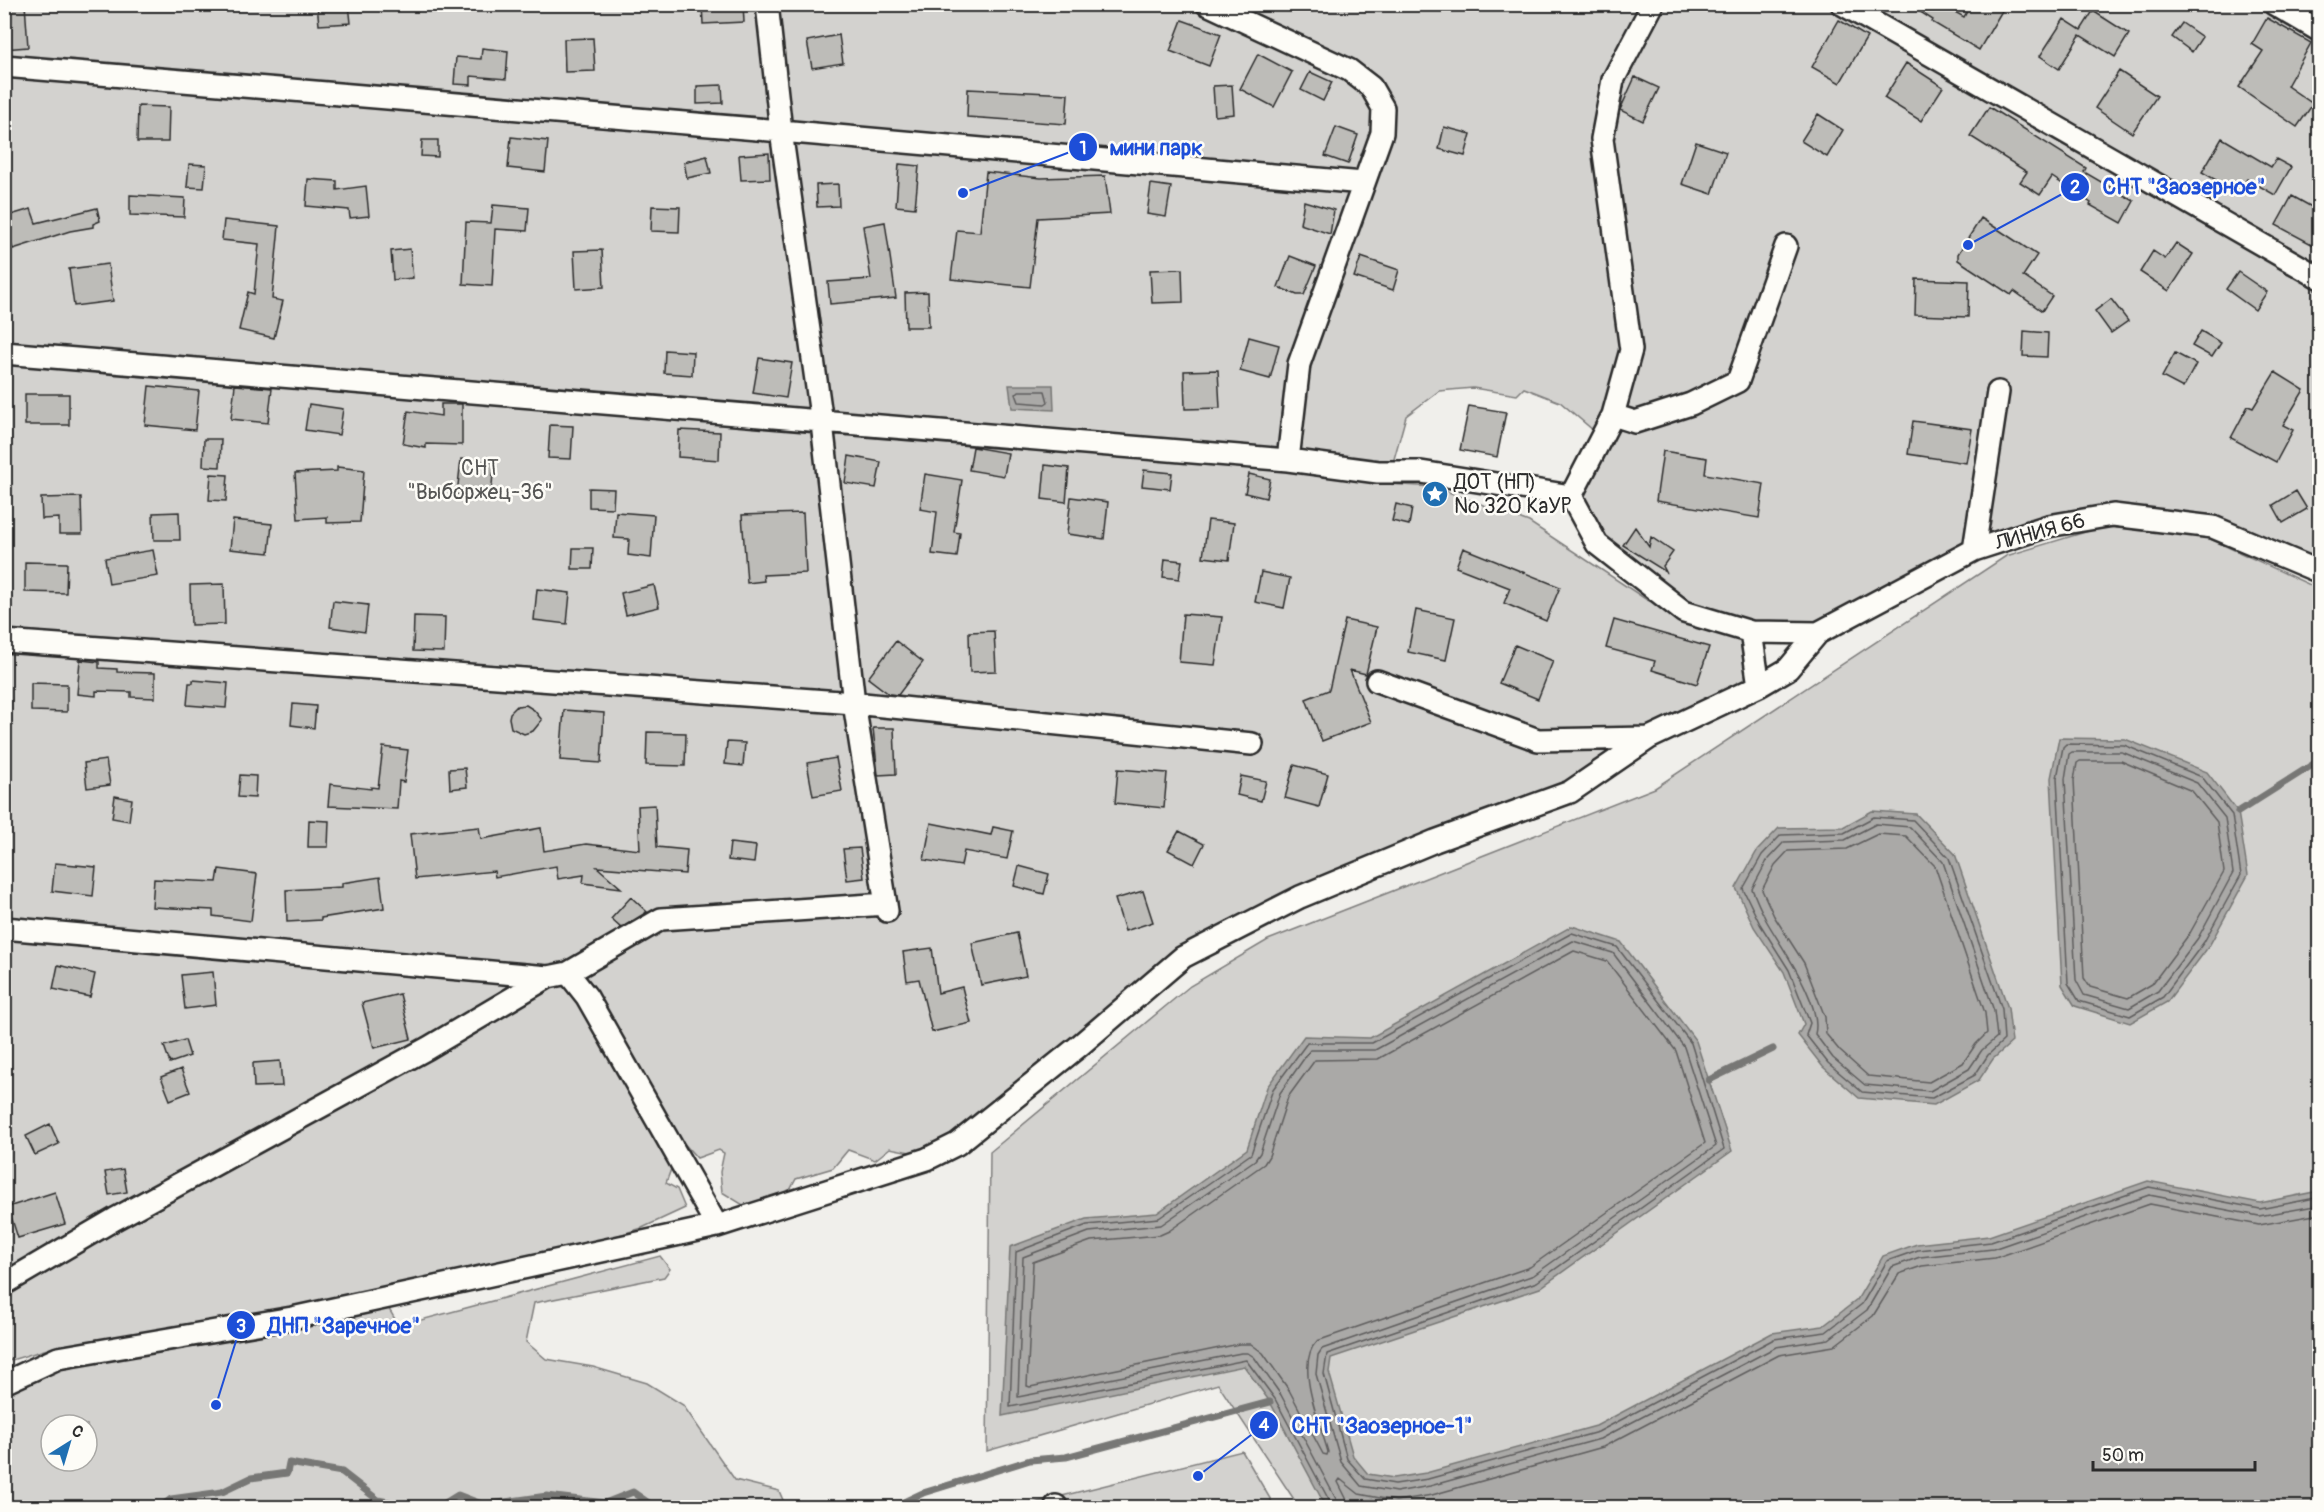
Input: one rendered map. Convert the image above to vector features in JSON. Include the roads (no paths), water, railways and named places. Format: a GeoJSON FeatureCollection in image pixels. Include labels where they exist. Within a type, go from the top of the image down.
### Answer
{"type":"FeatureCollection","features":[{"type":"Feature","properties":{"kind":"street"},"geometry":{"type":"LineString","coordinates":[[4,1284],[125,1213],[661,919],[887,908],[855,703],[822,423],[781,131],[767,4]]}},
{"type":"Feature","properties":{"kind":"street"},"geometry":{"type":"LineString","coordinates":[[1207,4],[1349,70],[1371,87],[1383,108],[1382,133],[1299,364],[1288,460]]}},
{"type":"Feature","properties":{"kind":"street"},"geometry":{"type":"LineString","coordinates":[[1571,496],[1613,415],[1631,350],[1602,139],[1613,80],[1653,4]]}},
{"type":"Feature","properties":{"kind":"street"},"geometry":{"type":"LineString","coordinates":[[1842,4],[2319,278]]}},
{"type":"Feature","properties":{"kind":"street"},"geometry":{"type":"LineString","coordinates":[[2274,4],[2319,31]]}},
{"type":"Feature","properties":{"kind":"street"},"geometry":{"type":"LineString","coordinates":[[4,66],[781,131],[1364,183]]}},
{"type":"Feature","properties":{"kind":"street"},"geometry":{"type":"LineString","coordinates":[[1613,415],[1635,422],[1691,405],[1738,381],[1786,246]]}},
{"type":"Feature","properties":{"kind":"street"},"geometry":{"type":"LineString","coordinates":[[4,352],[822,423],[1288,460],[1378,472],[1421,472],[1571,496]]}},
{"type":"Feature","properties":{"kind":"street"},"geometry":{"type":"LineString","coordinates":[[1974,550],[1998,392]]}},
{"type":"Feature","properties":{"kind":"street"},"geometry":{"type":"LineString","coordinates":[[1571,496],[1597,544],[1684,612],[1751,632],[1818,633]]}},
{"type":"Feature","properties":{"kind":"street","name":"ЛИНИЯ 66"},"geometry":{"type":"LineString","coordinates":[[1649,738],[1759,686],[1788,669],[1818,633],[1974,550],[2048,526],[2113,515],[2213,527],[2319,572]]}},
{"type":"Feature","properties":{"kind":"street"},"geometry":{"type":"LineString","coordinates":[[1751,632],[1759,686]]}},
{"type":"Feature","properties":{"kind":"street"},"geometry":{"type":"LineString","coordinates":[[4,642],[855,703],[1252,744]]}},
{"type":"Feature","properties":{"kind":"street"},"geometry":{"type":"LineString","coordinates":[[1377,681],[1538,740],[1610,741],[1649,738]]}},
{"type":"Feature","properties":{"kind":"street"},"geometry":{"type":"LineString","coordinates":[[4,1383],[58,1358],[292,1318],[717,1226],[944,1152],[1079,1046],[1183,957],[1300,897],[1434,841],[1570,792],[1649,738]]}},
{"type":"Feature","properties":{"kind":"street"},"geometry":{"type":"LineString","coordinates":[[4,928],[558,975],[587,997],[717,1226]]}},
{"type":"Feature","properties":{"kind":"water"},"geometry":{"type":"Polygon","coordinates":[[[1009,385],[1053,385],[1054,410],[1012,408],[1009,385]]]}},
{"type":"Feature","properties":{"kind":"water"},"geometry":{"type":"Polygon","coordinates":[[[2059,738],[2125,739],[2207,772],[2238,812],[2248,875],[2209,946],[2167,1002],[2130,1023],[2075,1006],[2062,985],[2051,778],[2059,738]]]}},
{"type":"Feature","properties":{"kind":"water"},"geometry":{"type":"Polygon","coordinates":[[[1872,811],[1916,814],[1955,854],[2008,1008],[2012,1042],[1993,1059],[1979,1080],[1934,1105],[1859,1098],[1823,1067],[1798,1035],[1804,1024],[1784,972],[1754,927],[1736,888],[1757,851],[1779,828],[1843,827],[1872,811]]]}},
{"type":"Feature","properties":{"kind":"water"},"geometry":{"type":"Polygon","coordinates":[[[1572,926],[1621,942],[1696,1041],[1732,1151],[1540,1288],[1331,1358],[1329,1372],[1353,1456],[1368,1474],[1394,1478],[1426,1473],[1596,1426],[1772,1333],[1823,1326],[1857,1300],[1883,1256],[1917,1244],[1989,1236],[2148,1181],[2260,1203],[2319,1191],[2319,1507],[1326,1507],[1270,1402],[1244,1366],[1002,1416],[1010,1247],[1086,1219],[1157,1213],[1247,1149],[1267,1087],[1304,1036],[1370,1038],[1572,926]]]}},
{"type":"Feature","properties":{"kind":"waterway"},"geometry":{"type":"LineString","coordinates":[[2238,812],[2320,760]]}},
{"type":"Feature","properties":{"kind":"waterway"},"geometry":{"type":"LineString","coordinates":[[1709,1080],[1773,1049]]}},
{"type":"Feature","properties":{"kind":"waterway"},"geometry":{"type":"LineString","coordinates":[[891,1508],[923,1493],[1030,1460],[1066,1457],[1270,1402]]}},
{"type":"Feature","properties":{"kind":"waterway"},"geometry":{"type":"LineString","coordinates":[[159,1508],[171,1499],[222,1492],[251,1478],[287,1473],[289,1463],[342,1472],[378,1500],[419,1508]]}},
{"type":"Feature","properties":{"kind":"waterway"},"geometry":{"type":"LineString","coordinates":[[437,1508],[458,1495],[484,1505],[547,1496],[605,1503],[633,1492],[656,1508]]}},
{"type":"Feature","properties":{"kind":"place","name":"мини парк"},"geometry":{"type":"Point","coordinates":[963,193]}},
{"type":"Feature","properties":{"kind":"place","name":"СНТ \"Заозерное\""},"geometry":{"type":"Point","coordinates":[1968,245]}},
{"type":"Feature","properties":{"kind":"place","name":"ДОТ (НП) № 320 КаУР"},"geometry":{"type":"Point","coordinates":[1435,494]}},
{"type":"Feature","properties":{"kind":"place","name":"ДНП \"Заречное\""},"geometry":{"type":"Point","coordinates":[216,1405]}},
{"type":"Feature","properties":{"kind":"place","name":"СНТ \"Заозерное-1\""},"geometry":{"type":"Point","coordinates":[1198,1476]}},
{"type":"Feature","properties":{"kind":"park label","name":"СНТ \"Выборжец-36\""},"geometry":{"type":"Point","coordinates":[480,480]}}]}
